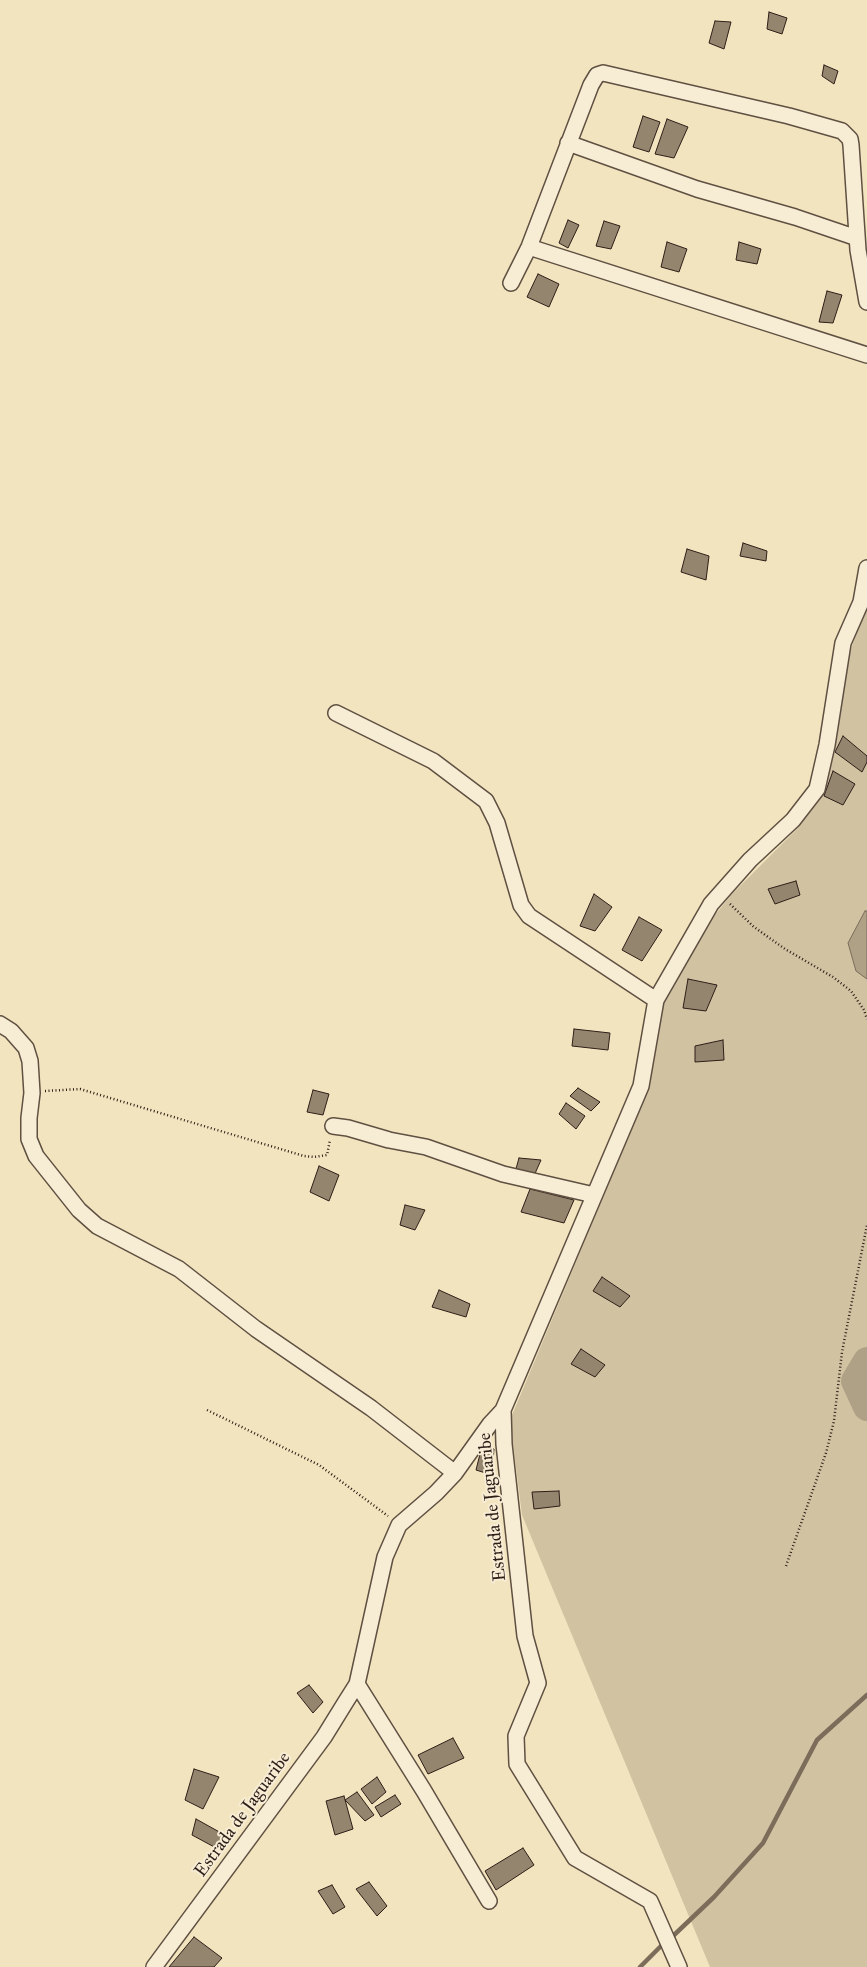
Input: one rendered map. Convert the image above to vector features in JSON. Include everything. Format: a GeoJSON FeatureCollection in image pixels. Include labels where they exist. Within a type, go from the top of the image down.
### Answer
{"type":"FeatureCollection","features":[{"type":"Feature","properties":{"kind":"street"},"geometry":{"type":"LineString","coordinates":[[511,283],[529,247],[590,84],[597,75],[603,73],[789,116],[842,131],[850,139],[851,145],[857,238],[867,302]]}},
{"type":"Feature","properties":{"kind":"street"},"geometry":{"type":"LineString","coordinates":[[568,143],[697,189],[795,216],[857,238]]}},
{"type":"Feature","properties":{"kind":"street"},"geometry":{"type":"LineString","coordinates":[[529,247],[867,355]]}},
{"type":"Feature","properties":{"kind":"street","name":"Estrada de Jaguaribe"},"geometry":{"type":"LineString","coordinates":[[154,1967],[324,1737],[357,1684],[385,1557],[399,1525],[436,1493],[455,1473],[490,1424],[503,1410],[641,1086],[656,1000],[711,904],[750,860],[793,820],[817,789],[827,745],[843,643],[861,602],[867,568]]}},
{"type":"Feature","properties":{"kind":"street"},"geometry":{"type":"LineString","coordinates":[[336,713],[433,761],[486,801],[497,823],[521,905],[529,916],[656,1000]]}},
{"type":"Feature","properties":{"kind":"street"},"geometry":{"type":"LineString","coordinates":[[0,1024],[11,1031],[26,1048],[30,1061],[32,1093],[28,1118],[29,1139],[36,1156],[78,1210],[97,1226],[179,1269],[256,1329],[371,1408],[455,1473]]}},
{"type":"Feature","properties":{"kind":"street"},"geometry":{"type":"LineString","coordinates":[[333,1126],[426,1147],[503,1174],[594,1195]]}},
{"type":"Feature","properties":{"kind":"street","name":"Estrada de Jaguaribe"},"geometry":{"type":"LineString","coordinates":[[503,1410],[504,1444],[525,1636],[538,1683],[516,1736],[517,1764],[575,1858],[650,1900],[679,1967]]}},
{"type":"Feature","properties":{"kind":"street"},"geometry":{"type":"LineString","coordinates":[[357,1684],[424,1791],[489,1901]]}},
{"type":"Feature","properties":{"kind":"path"},"geometry":{"type":"LineString","coordinates":[[720,894],[754,927],[785,949],[833,977],[851,991],[864,1010],[867,1019]]}},
{"type":"Feature","properties":{"kind":"path"},"geometry":{"type":"LineString","coordinates":[[32,1093],[80,1089],[314,1157],[327,1155],[333,1126]]}},
{"type":"Feature","properties":{"kind":"path"},"geometry":{"type":"LineString","coordinates":[[786,1566],[826,1453],[834,1421],[842,1352],[867,1225]]}},
{"type":"Feature","properties":{"kind":"path"},"geometry":{"type":"LineString","coordinates":[[207,1410],[319,1465],[399,1525]]}},
{"type":"Feature","properties":{"kind":"shaded area"},"geometry":{"type":"Polygon","coordinates":[[[867,600],[867,1967],[710,1967],[522,1515],[510,1420],[632,1128],[661,1006],[696,938],[732,894],[797,829],[821,791],[847,662],[867,600]]]}},
{"type":"Feature","properties":{"kind":"shaded area"},"geometry":{"type":"Polygon","coordinates":[[[865,911],[867,911],[867,979],[856,971],[848,943],[865,911]]]}},
{"type":"Feature","properties":{"kind":"building"},"geometry":{"type":"Polygon","coordinates":[[[769,12],[787,18],[782,34],[767,29],[769,12]]]}},
{"type":"Feature","properties":{"kind":"building"},"geometry":{"type":"Polygon","coordinates":[[[715,21],[731,22],[724,49],[709,43],[715,21]]]}},
{"type":"Feature","properties":{"kind":"building"},"geometry":{"type":"Polygon","coordinates":[[[824,65],[838,71],[834,84],[822,76],[824,65]]]}},
{"type":"Feature","properties":{"kind":"building"},"geometry":{"type":"Polygon","coordinates":[[[643,116],[660,122],[649,152],[633,147],[643,116]]]}},
{"type":"Feature","properties":{"kind":"building"},"geometry":{"type":"Polygon","coordinates":[[[667,119],[688,127],[674,158],[655,154],[667,119]]]}},
{"type":"Feature","properties":{"kind":"building"},"geometry":{"type":"Polygon","coordinates":[[[568,220],[579,225],[568,248],[559,243],[568,220]]]}},
{"type":"Feature","properties":{"kind":"building"},"geometry":{"type":"Polygon","coordinates":[[[604,221],[620,226],[611,249],[596,246],[604,221]]]}},
{"type":"Feature","properties":{"kind":"building"},"geometry":{"type":"Polygon","coordinates":[[[667,242],[687,249],[679,272],[661,267],[667,242]]]}},
{"type":"Feature","properties":{"kind":"building"},"geometry":{"type":"Polygon","coordinates":[[[739,242],[761,249],[757,264],[736,260],[739,242]]]}},
{"type":"Feature","properties":{"kind":"building"},"geometry":{"type":"Polygon","coordinates":[[[538,274],[559,284],[549,307],[527,297],[538,274]]]}},
{"type":"Feature","properties":{"kind":"building"},"geometry":{"type":"Polygon","coordinates":[[[827,291],[842,295],[833,323],[819,322],[827,291]]]}},
{"type":"Feature","properties":{"kind":"building"},"geometry":{"type":"Polygon","coordinates":[[[743,543],[767,551],[766,561],[740,556],[743,543]]]}},
{"type":"Feature","properties":{"kind":"building"},"geometry":{"type":"Polygon","coordinates":[[[687,549],[709,556],[706,580],[681,572],[687,549]]]}},
{"type":"Feature","properties":{"kind":"building"},"geometry":{"type":"Polygon","coordinates":[[[843,736],[867,756],[867,762],[862,772],[835,752],[843,736]]]}},
{"type":"Feature","properties":{"kind":"building"},"geometry":{"type":"Polygon","coordinates":[[[833,771],[855,784],[843,805],[824,796],[833,771]]]}},
{"type":"Feature","properties":{"kind":"building"},"geometry":{"type":"Polygon","coordinates":[[[796,881],[800,895],[775,904],[768,889],[796,881]]]}},
{"type":"Feature","properties":{"kind":"building"},"geometry":{"type":"Polygon","coordinates":[[[594,894],[612,907],[595,931],[580,926],[594,894]]]}},
{"type":"Feature","properties":{"kind":"building"},"geometry":{"type":"Polygon","coordinates":[[[639,917],[662,930],[642,961],[622,950],[639,917]]]}},
{"type":"Feature","properties":{"kind":"building"},"geometry":{"type":"Polygon","coordinates":[[[688,979],[717,985],[706,1011],[683,1008],[688,979]]]}},
{"type":"Feature","properties":{"kind":"building"},"geometry":{"type":"Polygon","coordinates":[[[574,1029],[610,1033],[608,1050],[572,1046],[574,1029]]]}},
{"type":"Feature","properties":{"kind":"building"},"geometry":{"type":"Polygon","coordinates":[[[723,1040],[724,1060],[695,1062],[695,1046],[723,1040]]]}},
{"type":"Feature","properties":{"kind":"building"},"geometry":{"type":"Polygon","coordinates":[[[578,1088],[600,1102],[591,1111],[570,1096],[578,1088]]]}},
{"type":"Feature","properties":{"kind":"building"},"geometry":{"type":"Polygon","coordinates":[[[313,1090],[329,1094],[323,1115],[307,1112],[313,1090]]]}},
{"type":"Feature","properties":{"kind":"building"},"geometry":{"type":"Polygon","coordinates":[[[566,1103],[585,1116],[576,1129],[559,1114],[566,1103]]]}},
{"type":"Feature","properties":{"kind":"building"},"geometry":{"type":"Polygon","coordinates":[[[519,1158],[541,1160],[533,1178],[514,1176],[519,1158]]]}},
{"type":"Feature","properties":{"kind":"building"},"geometry":{"type":"Polygon","coordinates":[[[319,1166],[339,1175],[329,1201],[310,1192],[319,1166]]]}},
{"type":"Feature","properties":{"kind":"building"},"geometry":{"type":"Polygon","coordinates":[[[530,1189],[574,1200],[564,1223],[521,1212],[530,1189]]]}},
{"type":"Feature","properties":{"kind":"building"},"geometry":{"type":"Polygon","coordinates":[[[405,1205],[425,1210],[415,1230],[400,1225],[405,1205]]]}},
{"type":"Feature","properties":{"kind":"building"},"geometry":{"type":"Polygon","coordinates":[[[602,1277],[630,1296],[620,1307],[593,1291],[602,1277]]]}},
{"type":"Feature","properties":{"kind":"building"},"geometry":{"type":"Polygon","coordinates":[[[439,1290],[470,1304],[466,1317],[432,1307],[439,1290]]]}},
{"type":"Feature","properties":{"kind":"building"},"geometry":{"type":"Polygon","coordinates":[[[581,1349],[605,1365],[595,1377],[571,1364],[581,1349]]]}},
{"type":"Feature","properties":{"kind":"building"},"geometry":{"type":"Polygon","coordinates":[[[482,1446],[494,1449],[492,1475],[476,1470],[482,1446]]]}},
{"type":"Feature","properties":{"kind":"building"},"geometry":{"type":"Polygon","coordinates":[[[559,1491],[560,1506],[534,1509],[532,1492],[559,1491]]]}},
{"type":"Feature","properties":{"kind":"building"},"geometry":{"type":"Polygon","coordinates":[[[309,1685],[323,1702],[313,1713],[297,1693],[309,1685]]]}},
{"type":"Feature","properties":{"kind":"building"},"geometry":{"type":"Polygon","coordinates":[[[453,1738],[464,1758],[428,1774],[418,1755],[453,1738]]]}},
{"type":"Feature","properties":{"kind":"building"},"geometry":{"type":"Polygon","coordinates":[[[194,1769],[219,1777],[203,1809],[185,1800],[194,1769]]]}},
{"type":"Feature","properties":{"kind":"building"},"geometry":{"type":"Polygon","coordinates":[[[377,1777],[386,1792],[372,1804],[361,1789],[377,1777]]]}},
{"type":"Feature","properties":{"kind":"building"},"geometry":{"type":"Polygon","coordinates":[[[357,1792],[374,1815],[365,1821],[345,1800],[357,1792]]]}},
{"type":"Feature","properties":{"kind":"building"},"geometry":{"type":"Polygon","coordinates":[[[395,1795],[401,1804],[381,1817],[375,1807],[395,1795]]]}},
{"type":"Feature","properties":{"kind":"building"},"geometry":{"type":"Polygon","coordinates":[[[344,1796],[353,1829],[335,1835],[326,1801],[344,1796]]]}},
{"type":"Feature","properties":{"kind":"building"},"geometry":{"type":"Polygon","coordinates":[[[196,1819],[223,1834],[218,1849],[192,1835],[196,1819]]]}},
{"type":"Feature","properties":{"kind":"building"},"geometry":{"type":"Polygon","coordinates":[[[523,1848],[534,1865],[496,1890],[485,1871],[523,1848]]]}},
{"type":"Feature","properties":{"kind":"building"},"geometry":{"type":"Polygon","coordinates":[[[369,1882],[387,1906],[377,1916],[356,1889],[369,1882]]]}},
{"type":"Feature","properties":{"kind":"building"},"geometry":{"type":"Polygon","coordinates":[[[332,1885],[345,1907],[333,1914],[318,1891],[332,1885]]]}},
{"type":"Feature","properties":{"kind":"building"},"geometry":{"type":"Polygon","coordinates":[[[194,1937],[222,1958],[214,1967],[169,1967],[194,1937]]]}},
{"type":"Feature","properties":{"kind":"waterway"},"geometry":{"type":"LineString","coordinates":[[867,1361],[855,1381],[867,1407]]}},
{"type":"Feature","properties":{"kind":"waterway"},"geometry":{"type":"LineString","coordinates":[[673,1936],[714,1897],[763,1843],[817,1740],[867,1695]]}},
{"type":"Feature","properties":{"kind":"waterway"},"geometry":{"type":"LineString","coordinates":[[640,1967],[661,1946]]}}]}
